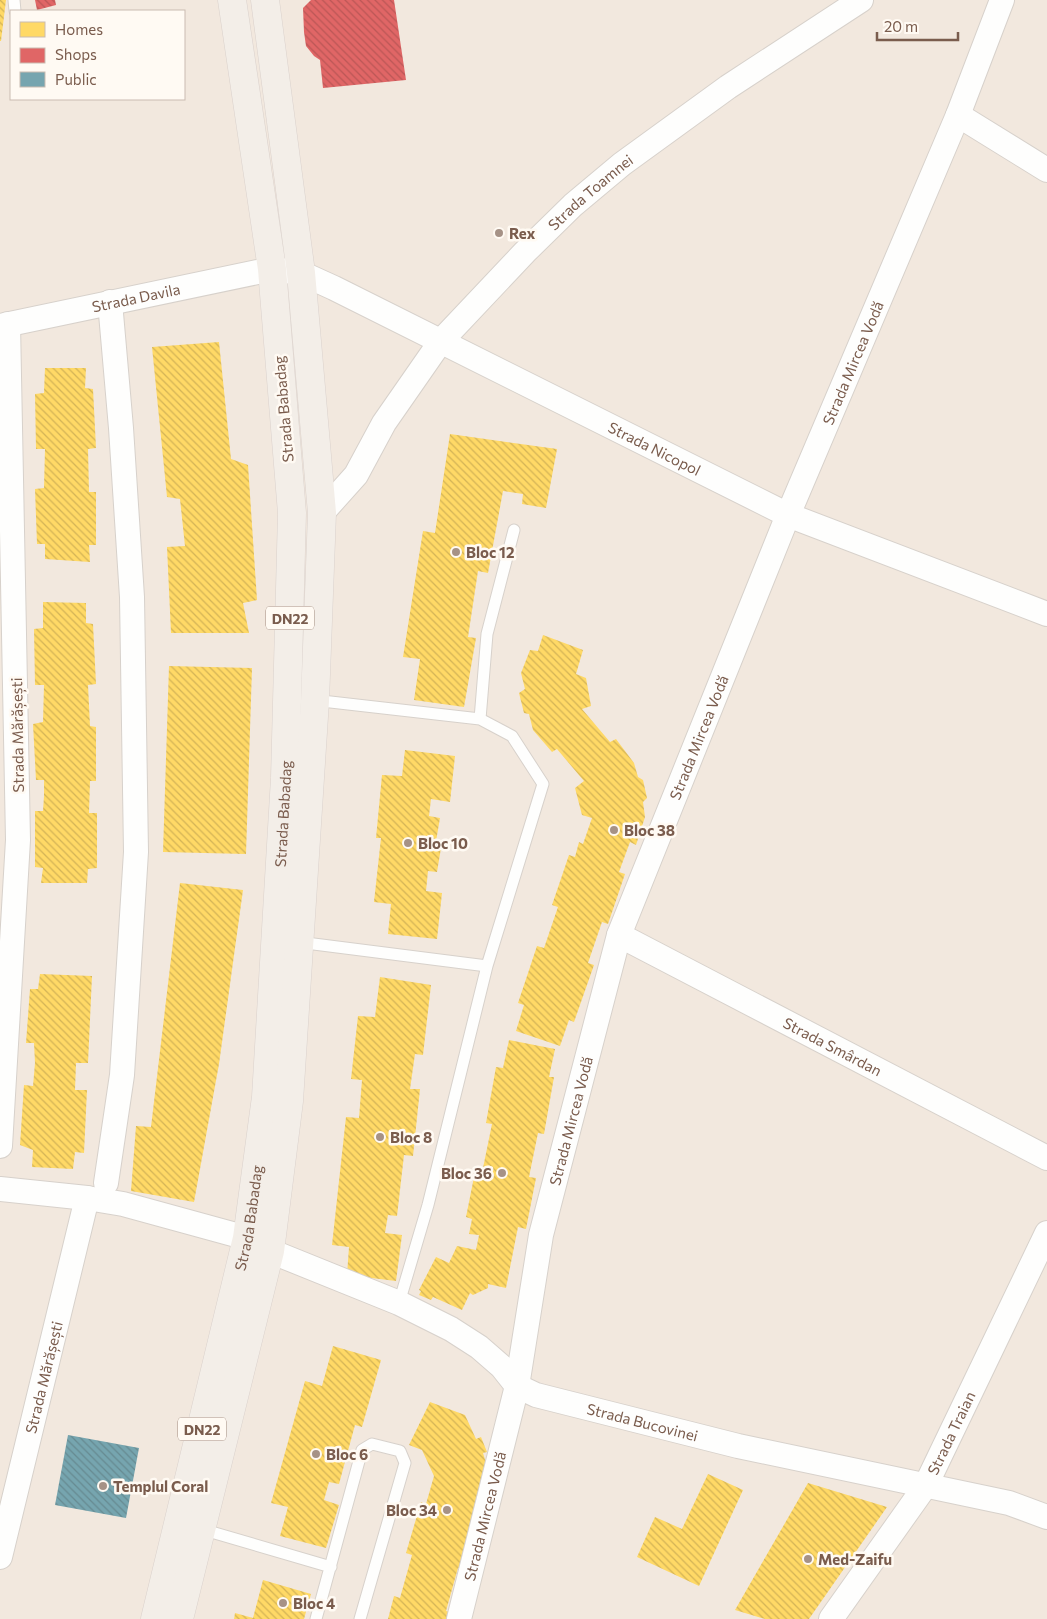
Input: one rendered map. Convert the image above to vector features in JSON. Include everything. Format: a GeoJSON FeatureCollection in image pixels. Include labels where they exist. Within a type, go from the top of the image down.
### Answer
{"type":"FeatureCollection","features":[{"type":"Feature","properties":{"kind":"main road","name":"Strada Babadag"},"geometry":{"type":"LineString","coordinates":[[232,0],[272,269],[292,513],[288,698],[288,941]]}},
{"type":"Feature","properties":{"kind":"main road","name":"Strada Babadag"},"geometry":{"type":"LineString","coordinates":[[179,1619],[190,1527],[259,1244],[266,1097],[288,941],[315,700],[322,513],[301,273],[265,0]]}},
{"type":"Feature","properties":{"kind":"main road","name":"Strada Babadag"},"geometry":{"type":"LineString","coordinates":[[155,1619],[190,1527]]}},
{"type":"Feature","properties":{"kind":"street","name":"Strada Toamnei"},"geometry":{"type":"LineString","coordinates":[[322,513],[356,475],[384,423],[441,341],[525,252],[573,206],[622,164],[728,87],[860,0]]}},
{"type":"Feature","properties":{"kind":"street","name":"Strada Mircea Vodă"},"geometry":{"type":"LineString","coordinates":[[459,1619],[517,1386],[541,1235],[619,935],[788,515],[958,115],[1002,0]]}},
{"type":"Feature","properties":{"kind":"street"},"geometry":{"type":"LineString","coordinates":[[958,115],[1047,170]]}},
{"type":"Feature","properties":{"kind":"street","name":"Strada Nicopol"},"geometry":{"type":"LineString","coordinates":[[272,269],[301,273],[788,515],[1047,614]]}},
{"type":"Feature","properties":{"kind":"street","name":"Strada Davila"},"geometry":{"type":"LineString","coordinates":[[4,325],[272,269]]}},
{"type":"Feature","properties":{"kind":"street"},"geometry":{"type":"LineString","coordinates":[[106,1183],[122,1075],[136,852],[132,597],[122,428],[110,302]]}},
{"type":"Feature","properties":{"kind":"street","name":"Strada Mărășești"},"geometry":{"type":"LineString","coordinates":[[0,1146],[18,840],[4,325]]}},
{"type":"Feature","properties":{"kind":"street","name":"Strada Smârdan"},"geometry":{"type":"LineString","coordinates":[[619,935],[1047,1158]]}},
{"type":"Feature","properties":{"kind":"street","name":"Strada Bucovinei"},"geometry":{"type":"LineString","coordinates":[[0,1189],[87,1198],[123,1204],[259,1244],[399,1303],[451,1329],[479,1347],[502,1367],[517,1386],[536,1395],[738,1446],[1009,1503],[1047,1517]]}},
{"type":"Feature","properties":{"kind":"street","name":"Strada Mărășești"},"geometry":{"type":"LineString","coordinates":[[0,1557],[87,1198]]}},
{"type":"Feature","properties":{"kind":"street","name":"Strada Traian"},"geometry":{"type":"LineString","coordinates":[[831,1619],[926,1485],[1047,1233]]}},
{"type":"Feature","properties":{"kind":"lane"},"geometry":{"type":"LineString","coordinates":[[480,719],[487,634],[514,530]]}},
{"type":"Feature","properties":{"kind":"lane"},"geometry":{"type":"LineString","coordinates":[[288,698],[480,719],[512,736],[543,784],[487,966],[428,1205],[399,1303]]}},
{"type":"Feature","properties":{"kind":"lane"},"geometry":{"type":"LineString","coordinates":[[288,941],[487,966]]}},
{"type":"Feature","properties":{"kind":"lane"},"geometry":{"type":"LineString","coordinates":[[316,1619],[362,1450],[372,1444],[400,1451],[405,1463],[360,1619]]}},
{"type":"Feature","properties":{"kind":"lane"},"geometry":{"type":"LineString","coordinates":[[190,1527],[331,1567]]}},
{"type":"Feature","properties":{"kind":"shaded area"},"geometry":{"type":"Polygon","coordinates":[[[0,0],[1047,0],[1047,1619],[0,1619],[0,0]]]}},
{"type":"Feature","properties":{"kind":"building: Homes"},"geometry":{"type":"Polygon","coordinates":[[[0,0],[6,0],[1,41],[0,41],[0,0]]]}},
{"type":"Feature","properties":{"kind":"building: Homes"},"geometry":{"type":"Polygon","coordinates":[[[219,342],[231,459],[248,465],[257,600],[243,603],[249,633],[171,633],[167,547],[185,546],[180,499],[167,497],[152,347],[219,342]]]}},
{"type":"Feature","properties":{"kind":"building: Homes"},"geometry":{"type":"Polygon","coordinates":[[[45,368],[86,368],[85,388],[93,389],[96,448],[88,449],[89,492],[96,492],[96,545],[89,545],[90,562],[45,559],[45,544],[37,544],[35,489],[44,488],[45,449],[36,449],[35,394],[44,393],[45,368]]]}},
{"type":"Feature","properties":{"kind":"building: Homes","name":"Bloc 12"},"geometry":{"type":"Polygon","coordinates":[[[450,434],[557,449],[546,508],[522,504],[523,494],[503,491],[488,573],[478,571],[468,637],[476,638],[464,707],[414,700],[420,659],[403,657],[423,531],[435,533],[450,434]]]}},
{"type":"Feature","properties":{"kind":"building: Homes"},"geometry":{"type":"Polygon","coordinates":[[[43,602],[86,603],[86,623],[93,624],[96,684],[88,685],[90,726],[96,727],[96,781],[90,781],[89,813],[97,813],[97,868],[88,869],[87,883],[41,883],[43,868],[35,867],[35,811],[43,811],[44,780],[36,780],[33,724],[43,722],[44,685],[35,685],[34,629],[43,628],[43,602]]]}},
{"type":"Feature","properties":{"kind":"building: Homes","name":"Bloc 38"},"geometry":{"type":"Polygon","coordinates":[[[543,635],[583,650],[576,674],[586,678],[591,706],[582,709],[610,742],[616,739],[634,763],[638,777],[643,780],[647,798],[643,802],[645,817],[636,845],[630,842],[619,872],[625,874],[608,924],[602,922],[588,963],[594,965],[574,1022],[569,1020],[560,1046],[516,1031],[524,1005],[518,1003],[537,946],[544,948],[558,907],[552,905],[569,855],[575,857],[579,842],[583,844],[592,818],[582,815],[575,788],[584,781],[557,749],[552,752],[533,730],[529,714],[524,713],[519,693],[525,689],[521,673],[530,650],[538,651],[543,635]]]}},
{"type":"Feature","properties":{"kind":"building: Homes"},"geometry":{"type":"Polygon","coordinates":[[[169,666],[252,668],[246,854],[163,852],[169,666]]]}},
{"type":"Feature","properties":{"kind":"building: Homes","name":"Bloc 10"},"geometry":{"type":"Polygon","coordinates":[[[405,750],[455,756],[450,802],[431,799],[429,816],[440,818],[435,847],[441,848],[437,872],[428,871],[426,891],[442,893],[437,939],[388,934],[391,904],[374,902],[381,838],[376,838],[382,775],[402,776],[405,750]]]}},
{"type":"Feature","properties":{"kind":"building: Homes"},"geometry":{"type":"Polygon","coordinates":[[[180,883],[243,890],[219,1064],[194,1202],[131,1191],[136,1126],[151,1127],[180,883]]]}},
{"type":"Feature","properties":{"kind":"building: Homes"},"geometry":{"type":"Polygon","coordinates":[[[40,974],[92,976],[88,1063],[76,1063],[75,1090],[87,1090],[84,1153],[75,1152],[73,1169],[32,1167],[33,1150],[20,1145],[24,1085],[33,1086],[35,1063],[34,1043],[26,1043],[30,989],[38,989],[40,974]]]}},
{"type":"Feature","properties":{"kind":"building: Homes","name":"Bloc 8"},"geometry":{"type":"Polygon","coordinates":[[[380,977],[431,985],[423,1055],[415,1054],[410,1089],[420,1089],[413,1156],[404,1155],[397,1216],[388,1215],[385,1233],[402,1235],[396,1281],[347,1275],[349,1247],[332,1245],[346,1117],[359,1118],[362,1080],[351,1079],[358,1016],[375,1017],[380,977]]]}},
{"type":"Feature","properties":{"kind":"building: Homes","name":"Bloc 36"},"geometry":{"type":"Polygon","coordinates":[[[509,1040],[555,1049],[549,1077],[554,1077],[544,1134],[538,1133],[529,1177],[536,1178],[526,1229],[518,1227],[506,1288],[488,1284],[488,1288],[473,1295],[470,1293],[462,1310],[433,1297],[431,1300],[419,1295],[421,1291],[419,1290],[436,1257],[449,1263],[457,1246],[476,1250],[479,1235],[469,1234],[472,1219],[466,1217],[476,1167],[483,1168],[492,1124],[486,1123],[496,1067],[503,1068],[509,1040]]]}},
{"type":"Feature","properties":{"kind":"building: Homes","name":"Bloc 6"},"geometry":{"type":"Polygon","coordinates":[[[333,1346],[381,1360],[362,1427],[355,1425],[339,1484],[329,1482],[324,1500],[339,1505],[326,1548],[280,1536],[288,1507],[271,1503],[305,1381],[322,1386],[333,1346]]]}},
{"type":"Feature","properties":{"kind":"building: Homes","name":"Bloc 34"},"geometry":{"type":"Polygon","coordinates":[[[430,1402],[465,1415],[476,1439],[481,1437],[487,1452],[483,1453],[486,1463],[464,1570],[458,1568],[446,1611],[453,1613],[451,1619],[388,1619],[394,1596],[400,1598],[412,1555],[406,1553],[421,1502],[426,1504],[434,1476],[422,1450],[409,1445],[430,1402]]]}},
{"type":"Feature","properties":{"kind":"building: Homes"},"geometry":{"type":"Polygon","coordinates":[[[708,1474],[743,1490],[699,1586],[637,1557],[655,1517],[682,1529],[708,1474]]]}},
{"type":"Feature","properties":{"kind":"building: Homes","name":"Med-Zaifu"},"geometry":{"type":"Polygon","coordinates":[[[808,1483],[887,1507],[809,1619],[765,1619],[735,1610],[808,1483]]]}},
{"type":"Feature","properties":{"kind":"building: Homes","name":"Bloc 4"},"geometry":{"type":"Polygon","coordinates":[[[263,1580],[311,1594],[304,1619],[234,1619],[235,1613],[253,1618],[263,1580]]]}},
{"type":"Feature","properties":{"kind":"building: Shops"},"geometry":{"type":"Polygon","coordinates":[[[35,0],[55,0],[56,5],[37,10],[35,0]]]}},
{"type":"Feature","properties":{"kind":"building: Shops"},"geometry":{"type":"Polygon","coordinates":[[[311,0],[394,0],[406,80],[323,88],[320,60],[306,46],[304,32],[303,8],[311,0]]]}},
{"type":"Feature","properties":{"kind":"building: Public"},"geometry":{"type":"Polygon","coordinates":[[[68,1435],[139,1448],[126,1518],[55,1505],[68,1435]]]}},
{"type":"Feature","properties":{"kind":"place","name":"Rex"},"geometry":{"type":"Point","coordinates":[499,233]}},
{"type":"Feature","properties":{"kind":"place","name":"Bloc 12"},"geometry":{"type":"Point","coordinates":[456,552]}},
{"type":"Feature","properties":{"kind":"place","name":"Bloc 38"},"geometry":{"type":"Point","coordinates":[614,830]}},
{"type":"Feature","properties":{"kind":"place","name":"Bloc 10"},"geometry":{"type":"Point","coordinates":[408,843]}},
{"type":"Feature","properties":{"kind":"place","name":"Bloc 8"},"geometry":{"type":"Point","coordinates":[380,1137]}},
{"type":"Feature","properties":{"kind":"place","name":"Bloc 36"},"geometry":{"type":"Point","coordinates":[502,1173]}},
{"type":"Feature","properties":{"kind":"place","name":"Bloc 6"},"geometry":{"type":"Point","coordinates":[316,1454]}},
{"type":"Feature","properties":{"kind":"place","name":"Templul Coral"},"geometry":{"type":"Point","coordinates":[103,1486]}},
{"type":"Feature","properties":{"kind":"place","name":"Bloc 34"},"geometry":{"type":"Point","coordinates":[447,1510]}},
{"type":"Feature","properties":{"kind":"place","name":"Med-Zaifu"},"geometry":{"type":"Point","coordinates":[808,1559]}},
{"type":"Feature","properties":{"kind":"place","name":"Bloc 4"},"geometry":{"type":"Point","coordinates":[283,1603]}}]}
